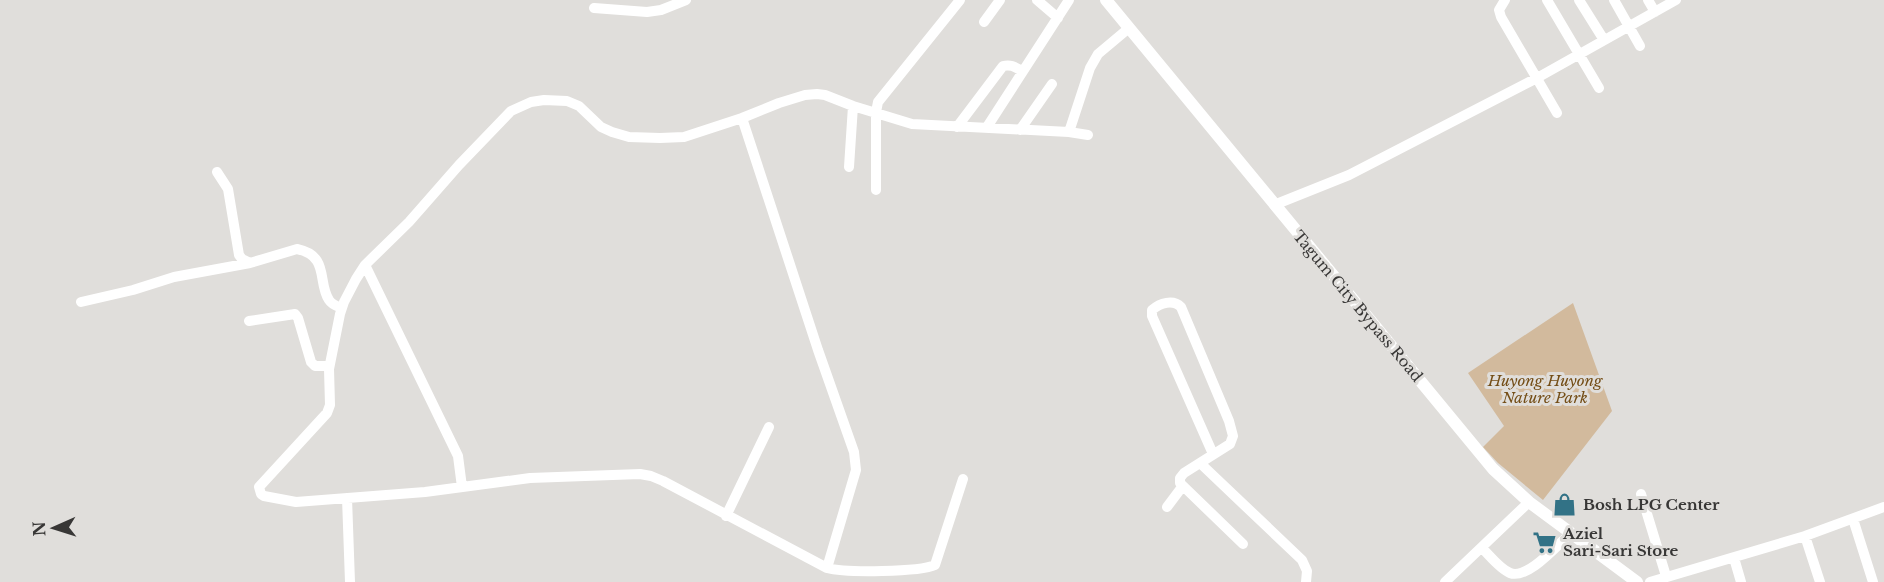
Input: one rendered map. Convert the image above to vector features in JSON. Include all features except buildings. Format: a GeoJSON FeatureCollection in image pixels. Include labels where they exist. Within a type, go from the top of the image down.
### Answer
{"type":"FeatureCollection","features":[{"type":"Feature","properties":{"kind":"main road","name":"Tagum City Bypass Road"},"geometry":{"type":"LineString","coordinates":[[1106,0],[1493,469],[1529,502],[1637,582]]}},
{"type":"Feature","properties":{"kind":"street"},"geometry":{"type":"LineString","coordinates":[[594,8],[647,12],[661,10],[686,0]]}},
{"type":"Feature","properties":{"kind":"street"},"geometry":{"type":"LineString","coordinates":[[876,190],[876,112],[880,98],[960,0]]}},
{"type":"Feature","properties":{"kind":"street"},"geometry":{"type":"LineString","coordinates":[[984,22],[1000,0]]}},
{"type":"Feature","properties":{"kind":"street"},"geometry":{"type":"LineString","coordinates":[[1037,0],[1058,18]]}},
{"type":"Feature","properties":{"kind":"street"},"geometry":{"type":"LineString","coordinates":[[987,127],[1069,0]]}},
{"type":"Feature","properties":{"kind":"street"},"geometry":{"type":"LineString","coordinates":[[1505,0],[1499,10],[1501,17],[1557,113]]}},
{"type":"Feature","properties":{"kind":"street"},"geometry":{"type":"LineString","coordinates":[[1547,0],[1599,88]]}},
{"type":"Feature","properties":{"kind":"street"},"geometry":{"type":"LineString","coordinates":[[1580,0],[1604,40]]}},
{"type":"Feature","properties":{"kind":"street"},"geometry":{"type":"LineString","coordinates":[[1614,0],[1640,46]]}},
{"type":"Feature","properties":{"kind":"street"},"geometry":{"type":"LineString","coordinates":[[1648,0],[1655,12]]}},
{"type":"Feature","properties":{"kind":"street"},"geometry":{"type":"LineString","coordinates":[[1275,205],[1349,175],[1537,78],[1676,0]]}},
{"type":"Feature","properties":{"kind":"street"},"geometry":{"type":"LineString","coordinates":[[1069,132],[1090,68],[1098,54],[1129,28]]}},
{"type":"Feature","properties":{"kind":"street"},"geometry":{"type":"LineString","coordinates":[[957,127],[1003,66],[1008,64],[1022,71]]}},
{"type":"Feature","properties":{"kind":"street"},"geometry":{"type":"LineString","coordinates":[[1020,130],[1052,84]]}},
{"type":"Feature","properties":{"kind":"street"},"geometry":{"type":"LineString","coordinates":[[963,479],[935,565],[921,568],[852,572],[827,568],[663,481],[640,474],[530,478],[425,492],[291,501],[264,496],[260,490],[260,484],[327,413],[330,405],[329,366],[342,308],[365,266],[409,222],[459,165],[512,111],[520,106],[544,100],[567,101],[579,106],[601,127],[612,132],[629,136],[660,138],[684,137],[742,118],[778,102],[805,95],[825,94],[853,106],[912,124],[1069,132],[1088,135]]}},
{"type":"Feature","properties":{"kind":"street"},"geometry":{"type":"LineString","coordinates":[[849,167],[853,106]]}},
{"type":"Feature","properties":{"kind":"street"},"geometry":{"type":"LineString","coordinates":[[742,118],[814,340],[854,452],[856,470],[827,568]]}},
{"type":"Feature","properties":{"kind":"street"},"geometry":{"type":"LineString","coordinates":[[217,172],[228,189],[239,255],[250,263]]}},
{"type":"Feature","properties":{"kind":"street"},"geometry":{"type":"LineString","coordinates":[[81,302],[126,292],[174,277],[250,263],[293,249],[301,249],[314,257],[322,272],[328,299],[332,304],[342,308]]}},
{"type":"Feature","properties":{"kind":"street"},"geometry":{"type":"LineString","coordinates":[[365,266],[458,456],[462,487]]}},
{"type":"Feature","properties":{"kind":"street"},"geometry":{"type":"LineString","coordinates":[[1213,454],[1152,316],[1152,310],[1156,307],[1172,302],[1181,307],[1229,421],[1233,440],[1180,478],[1182,487],[1243,544]]}},
{"type":"Feature","properties":{"kind":"street"},"geometry":{"type":"LineString","coordinates":[[249,321],[295,314],[311,363],[315,366],[329,366]]}},
{"type":"Feature","properties":{"kind":"street"},"geometry":{"type":"LineString","coordinates":[[726,516],[769,427]]}},
{"type":"Feature","properties":{"kind":"street"},"geometry":{"type":"LineString","coordinates":[[1200,464],[1302,561],[1306,571],[1306,582]]}},
{"type":"Feature","properties":{"kind":"street"},"geometry":{"type":"LineString","coordinates":[[1167,507],[1182,487]]}},
{"type":"Feature","properties":{"kind":"street"},"geometry":{"type":"LineString","coordinates":[[1641,494],[1666,576]]}},
{"type":"Feature","properties":{"kind":"street"},"geometry":{"type":"LineString","coordinates":[[347,498],[350,582]]}},
{"type":"Feature","properties":{"kind":"street"},"geometry":{"type":"LineString","coordinates":[[1445,582],[1529,502]]}},
{"type":"Feature","properties":{"kind":"street"},"geometry":{"type":"LineString","coordinates":[[1650,582],[1805,536],[1884,507]]}},
{"type":"Feature","properties":{"kind":"street"},"geometry":{"type":"LineString","coordinates":[[1853,519],[1873,582]]}},
{"type":"Feature","properties":{"kind":"street"},"geometry":{"type":"LineString","coordinates":[[1482,548],[1509,572],[1518,574],[1538,564],[1570,533]]}},
{"type":"Feature","properties":{"kind":"street"},"geometry":{"type":"LineString","coordinates":[[1805,536],[1820,582]]}},
{"type":"Feature","properties":{"kind":"street"},"geometry":{"type":"LineString","coordinates":[[1734,558],[1741,582]]}},
{"type":"Feature","properties":{"kind":"green space","name":"Huyong Huyong Nature Park"},"geometry":{"type":"Polygon","coordinates":[[[1573,303],[1612,411],[1543,500],[1498,463],[1483,447],[1504,426],[1468,373],[1573,303]]]}},
{"type":"Feature","properties":{"kind":"place","name":"Bosh LPG Center"},"geometry":{"type":"Point","coordinates":[1565,504]}},
{"type":"Feature","properties":{"kind":"place","name":"Aziel Sari-Sari Store"},"geometry":{"type":"Point","coordinates":[1545,542]}}]}
